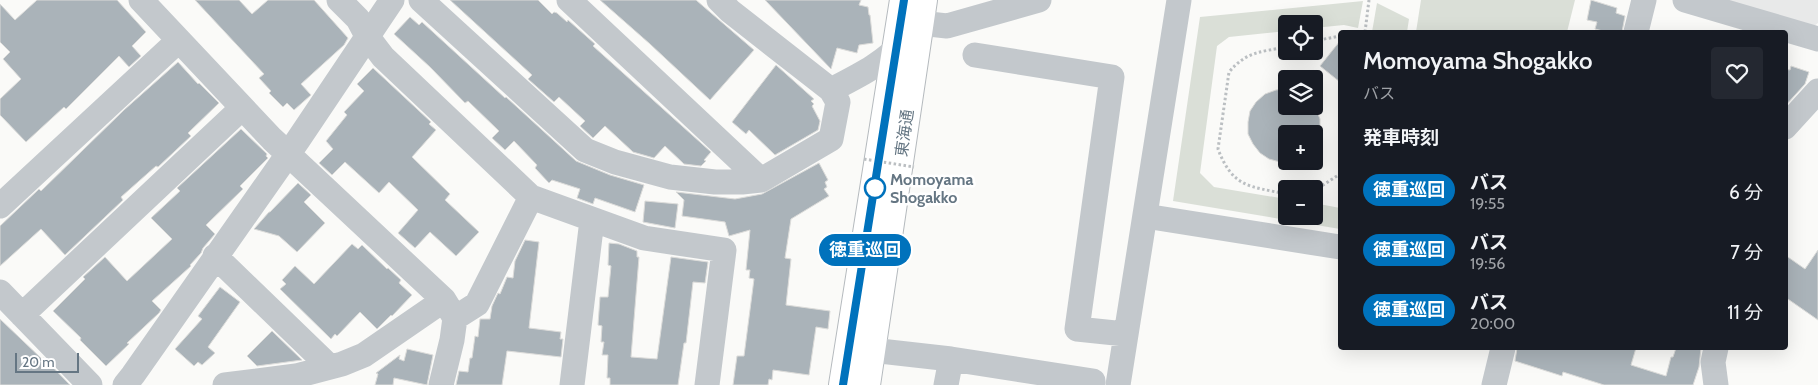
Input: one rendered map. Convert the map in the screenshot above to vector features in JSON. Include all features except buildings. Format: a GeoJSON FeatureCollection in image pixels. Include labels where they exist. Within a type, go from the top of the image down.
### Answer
{"type":"FeatureCollection","features":[{"type":"Feature","properties":{"kind":"main road","name":"東海通"},"geometry":{"type":"LineString","coordinates":[[843,385],[897,49],[909,6]]}},
{"type":"Feature","properties":{"kind":"main road","name":"東海通"},"geometry":{"type":"LineString","coordinates":[[866,385],[909,6]]}},
{"type":"Feature","properties":{"kind":"street"},"geometry":{"type":"LineString","coordinates":[[141,0],[287,154],[449,309],[452,340],[442,385]]}},
{"type":"Feature","properties":{"kind":"street"},"geometry":{"type":"LineString","coordinates":[[339,0],[358,19],[367,36],[383,57],[531,196],[644,238],[724,250],[707,385]]}},
{"type":"Feature","properties":{"kind":"street"},"geometry":{"type":"LineString","coordinates":[[125,385],[392,0]]}},
{"type":"Feature","properties":{"kind":"street"},"geometry":{"type":"LineString","coordinates":[[421,0],[585,150],[615,162],[670,177],[715,182],[761,180],[831,139],[838,102],[832,90],[730,11],[719,0]]}},
{"type":"Feature","properties":{"kind":"street"},"geometry":{"type":"LineString","coordinates":[[570,0],[761,180]]}},
{"type":"Feature","properties":{"kind":"street"},"geometry":{"type":"LineString","coordinates":[[909,6],[947,26],[1040,0]]}},
{"type":"Feature","properties":{"kind":"street"},"geometry":{"type":"LineString","coordinates":[[1118,385],[1178,0]]}},
{"type":"Feature","properties":{"kind":"street"},"geometry":{"type":"LineString","coordinates":[[1636,30],[1644,0]]}},
{"type":"Feature","properties":{"kind":"street"},"geometry":{"type":"LineString","coordinates":[[1685,0],[1818,38]]}},
{"type":"Feature","properties":{"kind":"street"},"geometry":{"type":"LineString","coordinates":[[0,206],[178,41]]}},
{"type":"Feature","properties":{"kind":"street"},"geometry":{"type":"LineString","coordinates":[[832,90],[878,64],[897,49]]}},
{"type":"Feature","properties":{"kind":"street"},"geometry":{"type":"LineString","coordinates":[[975,55],[1112,77],[1077,328],[1125,334]]}},
{"type":"Feature","properties":{"kind":"street"},"geometry":{"type":"LineString","coordinates":[[1788,124],[1818,90]]}},
{"type":"Feature","properties":{"kind":"street"},"geometry":{"type":"LineString","coordinates":[[22,315],[242,108]]}},
{"type":"Feature","properties":{"kind":"street"},"geometry":{"type":"LineString","coordinates":[[224,385],[295,380],[364,355],[449,309],[477,304],[531,196]]}},
{"type":"Feature","properties":{"kind":"street"},"geometry":{"type":"LineString","coordinates":[[1145,216],[1338,247]]}},
{"type":"Feature","properties":{"kind":"street"},"geometry":{"type":"LineString","coordinates":[[572,385],[592,220]]}},
{"type":"Feature","properties":{"kind":"street"},"geometry":{"type":"LineString","coordinates":[[215,256],[330,367]]}},
{"type":"Feature","properties":{"kind":"street"},"geometry":{"type":"LineString","coordinates":[[0,292],[90,385]]}},
{"type":"Feature","properties":{"kind":"street"},"geometry":{"type":"LineString","coordinates":[[871,350],[951,359],[1093,381]]}},
{"type":"Feature","properties":{"kind":"street"},"geometry":{"type":"LineString","coordinates":[[1495,385],[1503,350]]}},
{"type":"Feature","properties":{"kind":"street"},"geometry":{"type":"LineString","coordinates":[[1716,350],[1713,362],[1716,385]]}},
{"type":"Feature","properties":{"kind":"street"},"geometry":{"type":"LineString","coordinates":[[946,385],[951,359]]}},
{"type":"Feature","properties":{"kind":"path"},"geometry":{"type":"LineString","coordinates":[[1365,30],[1369,0]]}},
{"type":"Feature","properties":{"kind":"path"},"geometry":{"type":"LineString","coordinates":[[1323,40],[1338,36]]}},
{"type":"Feature","properties":{"kind":"path"},"geometry":{"type":"LineString","coordinates":[[1278,49],[1251,54],[1237,63],[1230,72],[1218,149],[1221,158],[1233,177],[1246,186],[1278,192]]}},
{"type":"Feature","properties":{"kind":"path"},"geometry":{"type":"LineString","coordinates":[[864,159],[914,167]]}},
{"type":"Feature","properties":{"kind":"path"},"geometry":{"type":"LineString","coordinates":[[1323,185],[1338,175]]}},
{"type":"Feature","properties":{"kind":"shaded area"},"geometry":{"type":"Polygon","coordinates":[[[1421,0],[1575,0],[1568,30],[1416,30],[1421,0]]]}},
{"type":"Feature","properties":{"kind":"shaded area"},"geometry":{"type":"Polygon","coordinates":[[[1719,0],[1818,0],[1818,23],[1810,29],[1719,0]]]}},
{"type":"Feature","properties":{"kind":"shaded area"},"geometry":{"type":"Polygon","coordinates":[[[1363,1],[1358,28],[1344,25],[1323,27],[1323,15],[1278,15],[1278,32],[1229,37],[1217,46],[1200,173],[1214,187],[1278,198],[1278,219],[1173,201],[1200,17],[1363,1]]]}},
{"type":"Feature","properties":{"kind":"shaded area"},"geometry":{"type":"Polygon","coordinates":[[[1377,3],[1409,19],[1407,30],[1372,30],[1377,3]]]}},
{"type":"Feature","properties":{"kind":"shaded area"},"geometry":{"type":"Polygon","coordinates":[[[1323,205],[1338,208],[1338,229],[1316,225],[1323,225],[1323,205]]]}},
{"type":"Feature","properties":{"kind":"bus line","name":"徳重巡回"},"geometry":{"type":"LineString","coordinates":[[843,385],[904,0]]}},
{"type":"Feature","properties":{"kind":"place","name":"Momoyama Shogakko"},"geometry":{"type":"Point","coordinates":[875,188]}}]}
